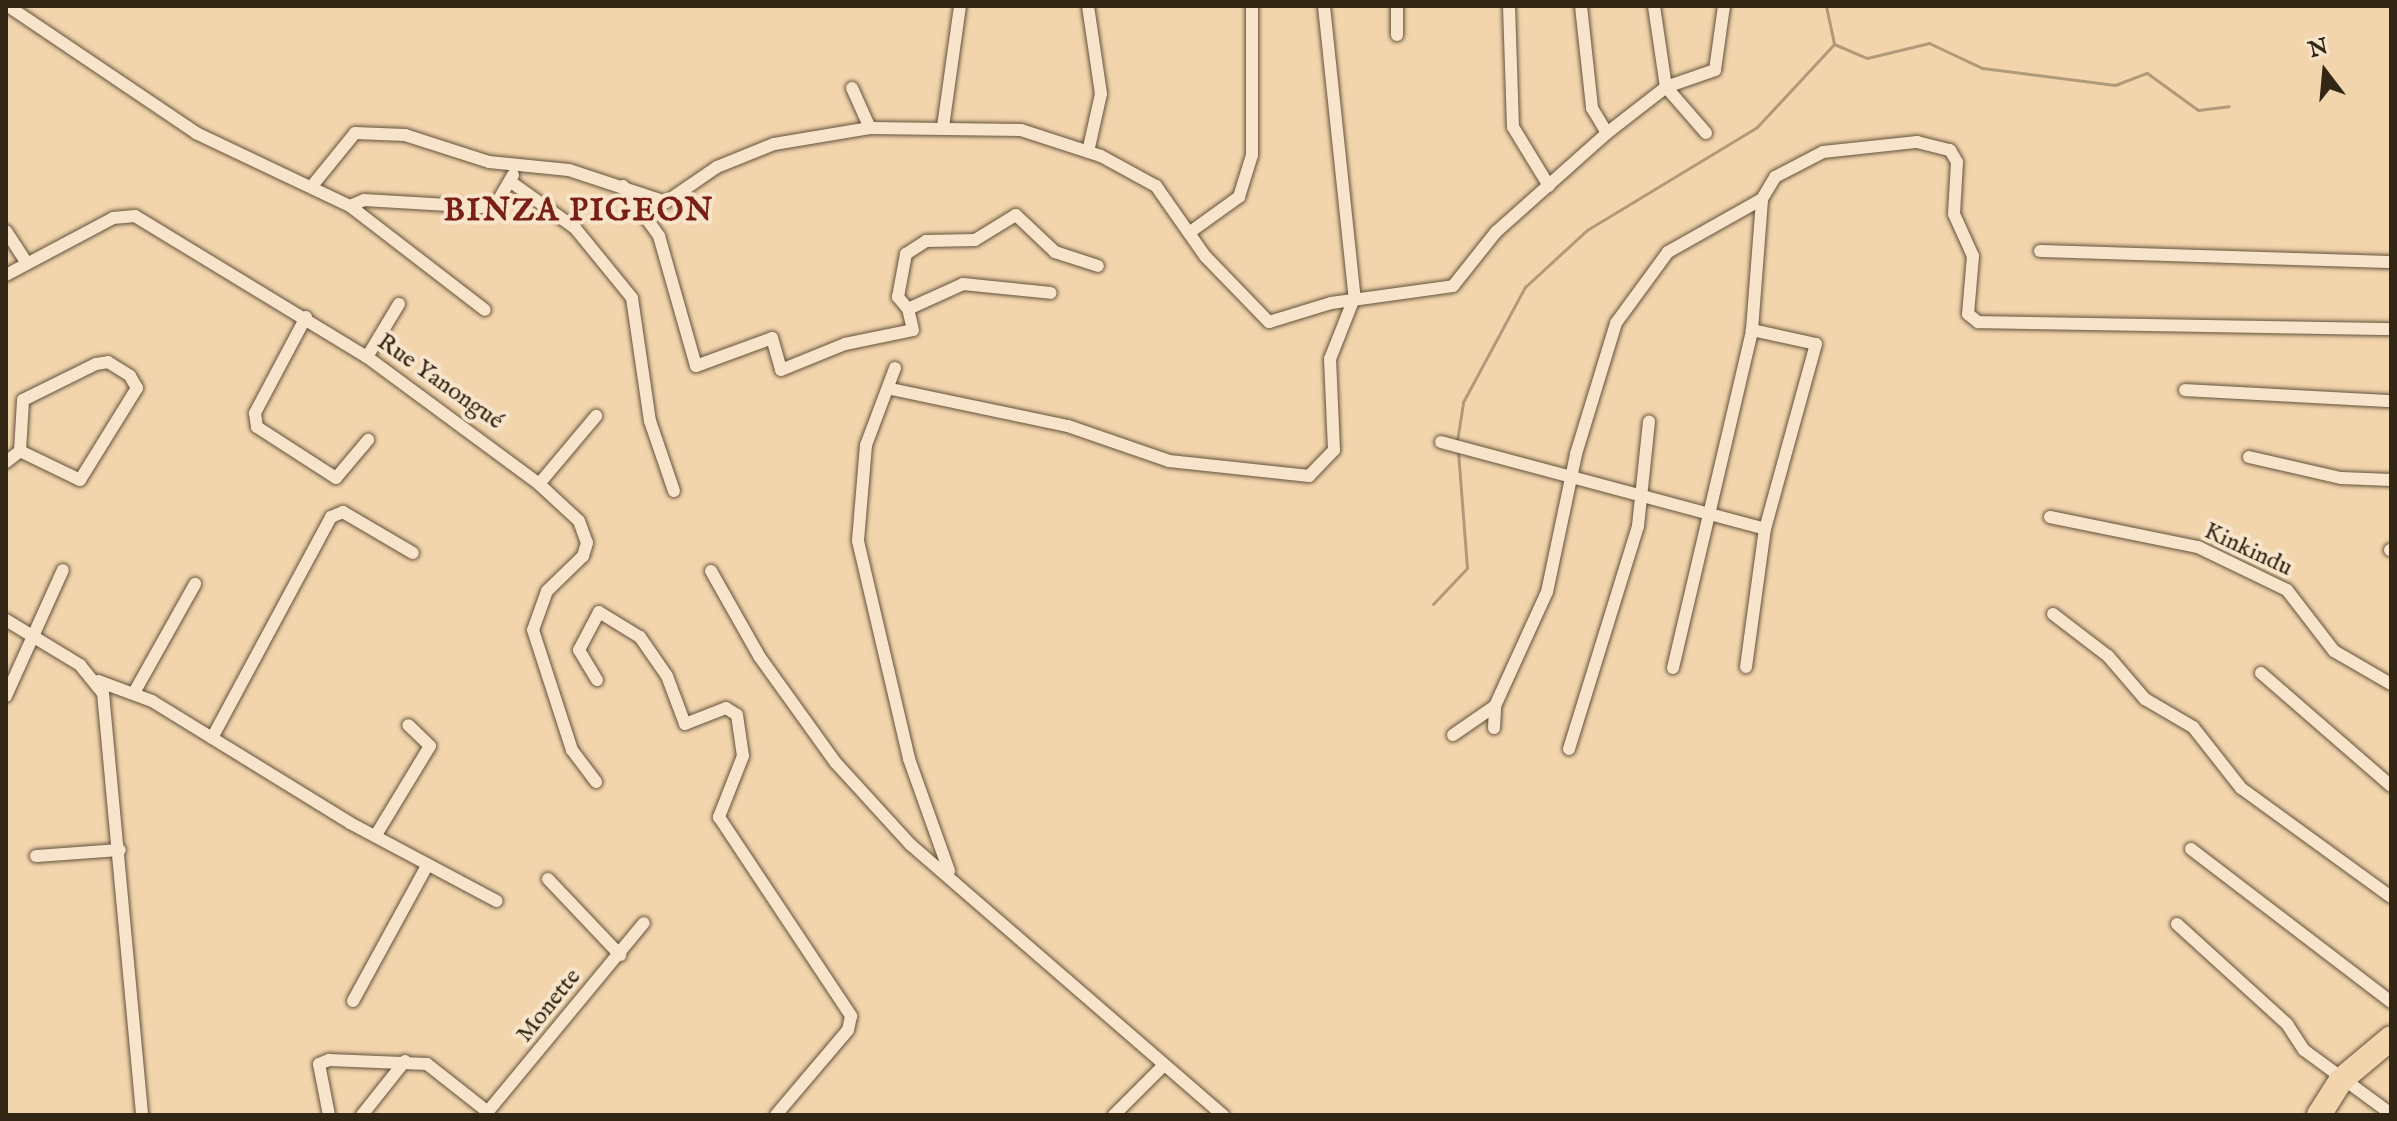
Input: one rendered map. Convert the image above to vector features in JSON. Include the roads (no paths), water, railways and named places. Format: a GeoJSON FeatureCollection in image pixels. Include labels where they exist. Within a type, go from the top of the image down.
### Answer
{"type":"FeatureCollection","features":[{"type":"Feature","properties":{"kind":"highway"},"geometry":{"type":"LineString","coordinates":[[2319,1115],[2341,1080],[2391,1038]]}},
{"type":"Feature","properties":{"kind":"street"},"geometry":{"type":"LineString","coordinates":[[8,6],[196,133],[350,206],[485,310]]}},
{"type":"Feature","properties":{"kind":"street"},"geometry":{"type":"LineString","coordinates":[[943,127],[960,6]]}},
{"type":"Feature","properties":{"kind":"street"},"geometry":{"type":"LineString","coordinates":[[1088,6],[1101,94],[1088,152]]}},
{"type":"Feature","properties":{"kind":"street"},"geometry":{"type":"LineString","coordinates":[[1193,230],[1239,197],[1252,155],[1252,6]]}},
{"type":"Feature","properties":{"kind":"street"},"geometry":{"type":"LineString","coordinates":[[891,389],[1068,426],[1169,461],[1309,476],[1334,450],[1330,359],[1354,300],[1324,6]]}},
{"type":"Feature","properties":{"kind":"street"},"geometry":{"type":"LineString","coordinates":[[1397,6],[1397,35]]}},
{"type":"Feature","properties":{"kind":"street"},"geometry":{"type":"LineString","coordinates":[[1509,6],[1513,127],[1549,186]]}},
{"type":"Feature","properties":{"kind":"street"},"geometry":{"type":"LineString","coordinates":[[1581,6],[1592,108],[1607,133]]}},
{"type":"Feature","properties":{"kind":"street"},"geometry":{"type":"LineString","coordinates":[[1654,6],[1666,87],[1706,133]]}},
{"type":"Feature","properties":{"kind":"street"},"geometry":{"type":"LineString","coordinates":[[312,186],[355,133],[405,135],[511,164],[548,166],[623,186],[666,202],[749,151],[870,128],[1021,130],[1088,152],[1156,186],[1193,230],[1205,256],[1269,322],[1354,300],[1446,290],[1549,186],[1607,133],[1666,87],[1720,65],[1724,6]]}},
{"type":"Feature","properties":{"kind":"street"},"geometry":{"type":"LineString","coordinates":[[852,88],[870,128]]}},
{"type":"Feature","properties":{"kind":"street"},"geometry":{"type":"LineString","coordinates":[[1673,668],[1698,582],[1709,510],[1752,330],[1762,199],[1775,177],[1835,147],[1933,142],[1957,162],[1954,214],[1973,256],[1972,320],[2391,329]]}},
{"type":"Feature","properties":{"kind":"street"},"geometry":{"type":"LineString","coordinates":[[350,206],[364,200],[482,207],[498,201],[511,182],[511,164]]}},
{"type":"Feature","properties":{"kind":"street"},"geometry":{"type":"LineString","coordinates":[[511,182],[575,228],[632,298],[650,421],[674,491]]}},
{"type":"Feature","properties":{"kind":"street"},"geometry":{"type":"LineString","coordinates":[[623,186],[659,236],[696,366],[772,338],[781,370],[845,344],[913,330],[908,309],[898,297],[906,254],[926,241],[975,240],[1016,215],[1055,252],[1098,266]]}},
{"type":"Feature","properties":{"kind":"street"},"geometry":{"type":"LineString","coordinates":[[1494,728],[1495,706],[1547,592],[1571,479],[1602,360],[1639,282],[1668,252],[1762,199]]}},
{"type":"Feature","properties":{"kind":"street","name":"Rue Yanongué"},"geometry":{"type":"LineString","coordinates":[[6,275],[113,218],[135,216],[306,317],[367,357],[539,484],[579,521],[587,543],[583,556],[547,591],[533,630],[572,750],[596,782]]}},
{"type":"Feature","properties":{"kind":"street"},"geometry":{"type":"LineString","coordinates":[[6,231],[27,263]]}},
{"type":"Feature","properties":{"kind":"street"},"geometry":{"type":"LineString","coordinates":[[2040,251],[2391,262]]}},
{"type":"Feature","properties":{"kind":"street"},"geometry":{"type":"LineString","coordinates":[[908,309],[963,284],[1051,293]]}},
{"type":"Feature","properties":{"kind":"street"},"geometry":{"type":"LineString","coordinates":[[367,357],[399,304]]}},
{"type":"Feature","properties":{"kind":"street"},"geometry":{"type":"LineString","coordinates":[[306,317],[255,413],[257,427],[336,478],[368,440]]}},
{"type":"Feature","properties":{"kind":"street"},"geometry":{"type":"LineString","coordinates":[[1746,667],[1765,529],[1816,344],[1752,330]]}},
{"type":"Feature","properties":{"kind":"street"},"geometry":{"type":"LineString","coordinates":[[6,462],[20,451],[23,400],[96,364],[108,362],[130,376],[137,388],[80,480],[20,451]]}},
{"type":"Feature","properties":{"kind":"street"},"geometry":{"type":"LineString","coordinates":[[895,368],[891,389],[866,445],[858,541],[916,783],[949,871]]}},
{"type":"Feature","properties":{"kind":"street"},"geometry":{"type":"LineString","coordinates":[[2185,390],[2391,401]]}},
{"type":"Feature","properties":{"kind":"street"},"geometry":{"type":"LineString","coordinates":[[539,484],[596,416]]}},
{"type":"Feature","properties":{"kind":"street"},"geometry":{"type":"LineString","coordinates":[[1569,749],[1642,495],[1649,422]]}},
{"type":"Feature","properties":{"kind":"street"},"geometry":{"type":"LineString","coordinates":[[1441,442],[1571,479],[1709,510],[1765,529]]}},
{"type":"Feature","properties":{"kind":"street"},"geometry":{"type":"LineString","coordinates":[[2249,457],[2341,478],[2391,480]]}},
{"type":"Feature","properties":{"kind":"street"},"geometry":{"type":"LineString","coordinates":[[212,738],[331,517],[343,512],[413,553]]}},
{"type":"Feature","properties":{"kind":"street","name":"Kinkindu"},"geometry":{"type":"LineString","coordinates":[[2050,517],[2198,547],[2287,590],[2334,651],[2391,684]]}},
{"type":"Feature","properties":{"kind":"street"},"geometry":{"type":"LineString","coordinates":[[6,696],[37,638],[63,570]]}},
{"type":"Feature","properties":{"kind":"street"},"geometry":{"type":"LineString","coordinates":[[711,571],[759,656],[836,763],[911,845],[949,871],[1163,1066],[1223,1115]]}},
{"type":"Feature","properties":{"kind":"street"},"geometry":{"type":"LineString","coordinates":[[135,691],[195,584]]}},
{"type":"Feature","properties":{"kind":"street"},"geometry":{"type":"LineString","coordinates":[[597,680],[579,650],[599,612],[640,637],[667,676],[680,720],[691,723],[726,708],[737,715],[743,756],[719,817],[851,1016],[848,1030],[776,1115]]}},
{"type":"Feature","properties":{"kind":"street"},"geometry":{"type":"LineString","coordinates":[[2053,614],[2108,656],[2145,699],[2193,727],[2241,788],[2391,897]]}},
{"type":"Feature","properties":{"kind":"street"},"geometry":{"type":"LineString","coordinates":[[6,620],[98,681],[135,691],[427,866],[497,901]]}},
{"type":"Feature","properties":{"kind":"street"},"geometry":{"type":"LineString","coordinates":[[2261,673],[2391,786]]}},
{"type":"Feature","properties":{"kind":"street"},"geometry":{"type":"LineString","coordinates":[[98,681],[113,748],[142,1115]]}},
{"type":"Feature","properties":{"kind":"street"},"geometry":{"type":"LineString","coordinates":[[1453,735],[1495,706]]}},
{"type":"Feature","properties":{"kind":"street"},"geometry":{"type":"LineString","coordinates":[[376,835],[430,746],[408,725]]}},
{"type":"Feature","properties":{"kind":"street"},"geometry":{"type":"LineString","coordinates":[[2191,849],[2391,1002]]}},
{"type":"Feature","properties":{"kind":"street"},"geometry":{"type":"LineString","coordinates":[[36,856],[120,850]]}},
{"type":"Feature","properties":{"kind":"street"},"geometry":{"type":"LineString","coordinates":[[353,1001],[427,866]]}},
{"type":"Feature","properties":{"kind":"street"},"geometry":{"type":"LineString","coordinates":[[548,879],[620,955]]}},
{"type":"Feature","properties":{"kind":"street","name":"Monette"},"geometry":{"type":"LineString","coordinates":[[487,1114],[644,923]]}},
{"type":"Feature","properties":{"kind":"street"},"geometry":{"type":"LineString","coordinates":[[2177,924],[2341,1080],[2391,1114]]}},
{"type":"Feature","properties":{"kind":"street"},"geometry":{"type":"LineString","coordinates":[[329,1115],[322,1061],[405,1061],[433,1067],[487,1114]]}},
{"type":"Feature","properties":{"kind":"street"},"geometry":{"type":"LineString","coordinates":[[362,1115],[405,1061]]}},
{"type":"Feature","properties":{"kind":"street"},"geometry":{"type":"LineString","coordinates":[[1114,1115],[1163,1066]]}},
{"type":"Feature","properties":{"kind":"waterway"},"geometry":{"type":"LineString","coordinates":[[1826,6],[1834,44]]}},
{"type":"Feature","properties":{"kind":"waterway"},"geometry":{"type":"LineString","coordinates":[[1834,44],[1867,58],[1929,43],[1982,68],[2115,85],[2147,73],[2198,110],[2229,106]]}},
{"type":"Feature","properties":{"kind":"waterway"},"geometry":{"type":"LineString","coordinates":[[1457,441],[1463,402],[1525,287],[1587,230],[1757,127],[1834,44]]}},
{"type":"Feature","properties":{"kind":"waterway"},"geometry":{"type":"LineString","coordinates":[[1433,604],[1467,568],[1458,452]]}},
{"type":"Feature","properties":{"kind":"district","name":"BINZA PIGEON"},"geometry":{"type":"Point","coordinates":[579,212]}}]}
